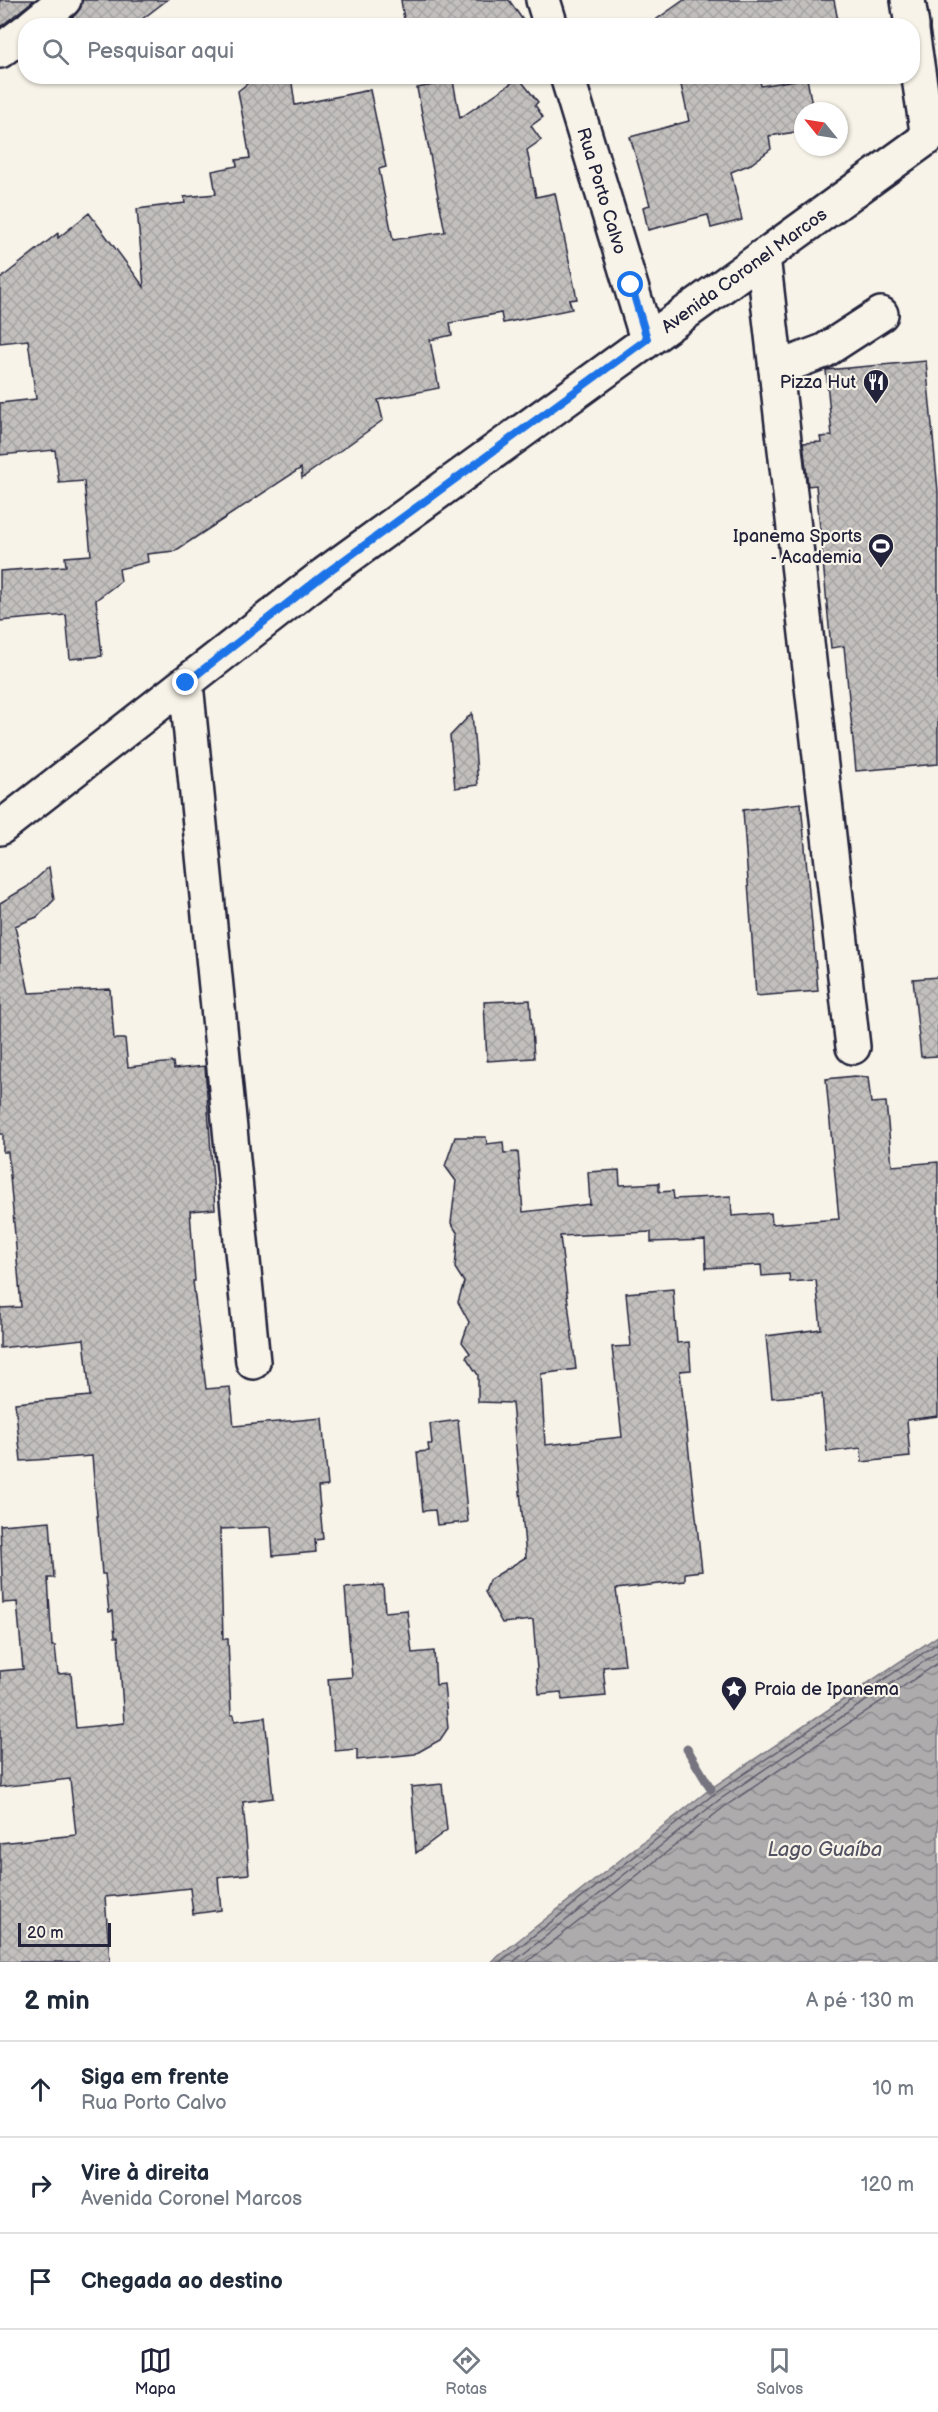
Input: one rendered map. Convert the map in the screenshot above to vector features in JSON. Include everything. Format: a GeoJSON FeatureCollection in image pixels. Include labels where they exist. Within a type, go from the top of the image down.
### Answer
{"type":"FeatureCollection","features":[{"type":"Feature","properties":{"kind":"main road"},"geometry":{"type":"LineString","coordinates":[[42,18],[64,0]]}},
{"type":"Feature","properties":{"kind":"main road"},"geometry":{"type":"LineString","coordinates":[[543,0],[549,18]]}},
{"type":"Feature","properties":{"kind":"main road"},"geometry":{"type":"LineString","coordinates":[[908,0],[911,18]]}},
{"type":"Feature","properties":{"kind":"main road"},"geometry":{"type":"LineString","coordinates":[[0,51],[18,37]]}},
{"type":"Feature","properties":{"kind":"main road"},"geometry":{"type":"LineString","coordinates":[[920,70],[933,134]]}},
{"type":"Feature","properties":{"kind":"main road","name":"Rua Porto Calvo"},"geometry":{"type":"LineString","coordinates":[[569,84],[647,339]]}},
{"type":"Feature","properties":{"kind":"main road","name":"Avenida Coronel Marcos"},"geometry":{"type":"LineString","coordinates":[[2,825],[325,574],[933,134]]}},
{"type":"Feature","properties":{"kind":"main road"},"geometry":{"type":"LineString","coordinates":[[763,256],[853,1047]]}},
{"type":"Feature","properties":{"kind":"main road"},"geometry":{"type":"LineString","coordinates":[[777,369],[824,351],[881,314]]}},
{"type":"Feature","properties":{"kind":"main road"},"geometry":{"type":"LineString","coordinates":[[186,683],[252,1362]]}},
{"type":"Feature","properties":{"kind":"water","name":"Lago Guaíba"},"geometry":{"type":"Polygon","coordinates":[[[938,1636],[938,1962],[491,1962],[710,1789],[938,1636]]]}},
{"type":"Feature","properties":{"kind":"building"},"geometry":{"type":"Polygon","coordinates":[[[0,0],[34,0],[0,27],[0,0]]]}},
{"type":"Feature","properties":{"kind":"building"},"geometry":{"type":"Polygon","coordinates":[[[82,0],[167,0],[143,18],[71,18],[81,7],[82,0]]]}},
{"type":"Feature","properties":{"kind":"building"},"geometry":{"type":"Polygon","coordinates":[[[401,0],[509,0],[521,18],[404,18],[401,0]]]}},
{"type":"Feature","properties":{"kind":"building"},"geometry":{"type":"Polygon","coordinates":[[[684,0],[834,0],[837,18],[658,18],[684,0]]]}},
{"type":"Feature","properties":{"kind":"building"},"geometry":{"type":"Polygon","coordinates":[[[247,84],[292,84],[295,105],[370,90],[386,167],[379,169],[393,240],[445,232],[417,88],[454,84],[460,118],[510,84],[524,84],[538,102],[535,105],[543,117],[531,126],[541,140],[527,150],[536,197],[555,193],[577,299],[569,300],[572,309],[503,323],[501,313],[450,323],[452,335],[430,340],[439,388],[378,400],[383,420],[302,478],[301,468],[175,551],[147,554],[148,562],[119,569],[121,581],[96,600],[102,656],[70,659],[66,615],[0,621],[0,571],[66,566],[65,557],[91,555],[84,481],[59,483],[55,450],[0,455],[0,403],[36,399],[28,340],[0,343],[0,279],[58,233],[58,238],[89,213],[144,287],[137,209],[185,203],[184,197],[216,194],[212,171],[237,166],[236,160],[250,158],[238,91],[247,84]]]}},
{"type":"Feature","properties":{"kind":"building"},"geometry":{"type":"Polygon","coordinates":[[[681,84],[761,84],[761,86],[808,84],[811,102],[794,102],[794,132],[769,136],[771,149],[751,164],[731,172],[742,220],[711,228],[708,215],[648,230],[643,207],[650,205],[630,137],[689,121],[681,84]]]}},
{"type":"Feature","properties":{"kind":"building","name":"Ipanema Sports - Academia"},"geometry":{"type":"Polygon","coordinates":[[[926,361],[938,491],[938,764],[856,771],[844,646],[831,648],[816,485],[808,486],[803,443],[821,442],[820,437],[832,436],[826,370],[926,361]]]}},
{"type":"Feature","properties":{"kind":"building"},"geometry":{"type":"Polygon","coordinates":[[[472,713],[478,785],[455,788],[450,736],[472,713]]]}},
{"type":"Feature","properties":{"kind":"building"},"geometry":{"type":"Polygon","coordinates":[[[801,803],[818,991],[756,996],[743,810],[801,803]]]}},
{"type":"Feature","properties":{"kind":"building"},"geometry":{"type":"Polygon","coordinates":[[[49,867],[54,900],[37,917],[15,926],[29,993],[110,989],[114,1039],[125,1039],[128,1067],[173,1062],[174,1069],[205,1066],[215,1209],[190,1211],[195,1281],[193,1281],[206,1389],[230,1387],[234,1426],[322,1418],[328,1486],[318,1487],[323,1539],[315,1540],[316,1552],[273,1556],[271,1527],[220,1529],[223,1639],[228,1639],[231,1715],[234,1715],[235,1721],[265,1717],[273,1798],[243,1802],[249,1874],[218,1877],[221,1910],[193,1914],[190,1888],[105,1897],[110,1962],[0,1962],[0,1843],[76,1835],[70,1779],[0,1787],[0,1671],[23,1669],[17,1602],[3,1603],[0,1525],[50,1521],[54,1578],[48,1578],[52,1646],[55,1646],[58,1674],[71,1673],[76,1728],[124,1723],[118,1637],[115,1637],[113,1611],[109,1612],[105,1574],[102,1574],[92,1456],[21,1461],[15,1403],[90,1396],[84,1339],[0,1348],[0,1308],[21,1307],[8,1152],[3,1152],[3,1134],[0,1134],[0,903],[27,887],[49,867]]]}},
{"type":"Feature","properties":{"kind":"building"},"geometry":{"type":"Polygon","coordinates":[[[938,977],[938,1056],[921,1057],[913,979],[938,977]]]}},
{"type":"Feature","properties":{"kind":"building"},"geometry":{"type":"Polygon","coordinates":[[[530,1000],[534,1058],[487,1061],[484,1002],[530,1000]]]}},
{"type":"Feature","properties":{"kind":"building"},"geometry":{"type":"Polygon","coordinates":[[[868,1077],[871,1103],[886,1102],[892,1166],[938,1162],[938,1416],[907,1420],[910,1457],[862,1462],[861,1448],[827,1452],[822,1394],[772,1398],[766,1336],[821,1329],[816,1280],[790,1282],[789,1274],[762,1276],[761,1265],[706,1268],[705,1240],[651,1242],[651,1232],[560,1236],[576,1369],[541,1374],[545,1445],[622,1437],[612,1347],[631,1346],[626,1293],[673,1289],[677,1343],[689,1342],[691,1370],[680,1371],[702,1571],[685,1573],[685,1581],[616,1589],[625,1665],[603,1667],[606,1696],[562,1700],[561,1692],[539,1694],[533,1620],[502,1623],[485,1592],[489,1580],[526,1557],[512,1403],[478,1402],[478,1375],[466,1357],[470,1353],[462,1342],[469,1322],[458,1302],[464,1282],[455,1268],[458,1234],[451,1223],[456,1181],[445,1166],[455,1137],[486,1137],[487,1144],[503,1142],[504,1153],[518,1152],[523,1212],[590,1204],[588,1172],[619,1170],[620,1185],[659,1183],[659,1192],[673,1191],[674,1199],[731,1196],[732,1216],[771,1213],[772,1224],[839,1219],[826,1079],[868,1077]]]}},
{"type":"Feature","properties":{"kind":"building"},"geometry":{"type":"Polygon","coordinates":[[[458,1420],[468,1522],[437,1525],[435,1510],[423,1511],[417,1452],[429,1451],[428,1444],[432,1444],[430,1424],[458,1420]]]}},
{"type":"Feature","properties":{"kind":"building"},"geometry":{"type":"Polygon","coordinates":[[[383,1585],[385,1612],[407,1610],[412,1653],[434,1651],[436,1685],[444,1684],[448,1728],[440,1740],[415,1754],[357,1760],[357,1749],[335,1751],[328,1679],[352,1677],[345,1588],[383,1585]]]}},
{"type":"Feature","properties":{"kind":"building"},"geometry":{"type":"Polygon","coordinates":[[[442,1784],[447,1830],[416,1853],[411,1787],[442,1784]]]}},
{"type":"Feature","properties":{"kind":"waterway"},"geometry":{"type":"LineString","coordinates":[[687,1749],[711,1789]]}},
{"type":"Feature","properties":{"kind":"place","name":"Pizza Hut"},"geometry":{"type":"Point","coordinates":[876,405]}},
{"type":"Feature","properties":{"kind":"place","name":"Ipanema Sports - Academia"},"geometry":{"type":"Point","coordinates":[881,569]}},
{"type":"Feature","properties":{"kind":"place","name":"Praia de Ipanema"},"geometry":{"type":"Point","coordinates":[734,1712]}},
{"type":"Feature","properties":{"kind":"route"},"geometry":{"type":"LineString","coordinates":[[186,683],[325,574],[647,339],[631,285]]}}]}
